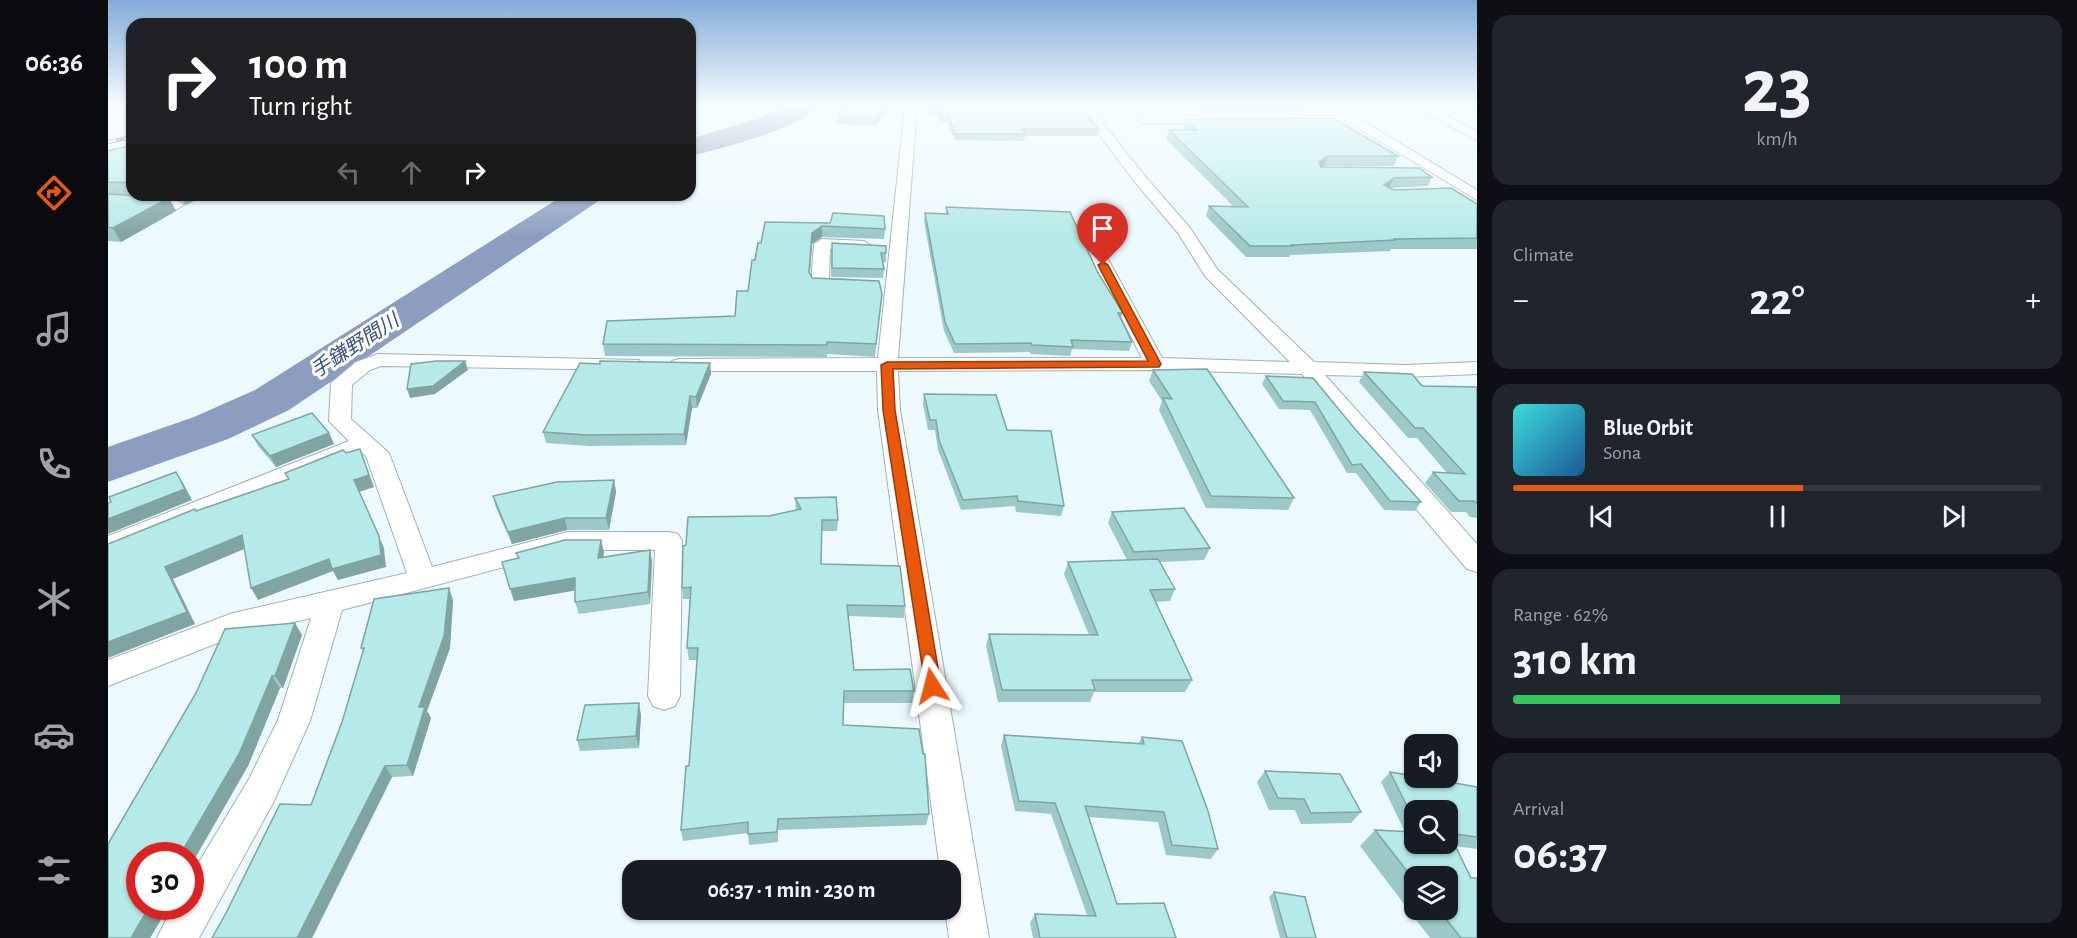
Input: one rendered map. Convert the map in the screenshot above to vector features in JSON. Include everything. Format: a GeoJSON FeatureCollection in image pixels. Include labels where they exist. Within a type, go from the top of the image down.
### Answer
{"type":"FeatureCollection","features":[{"type":"Feature","properties":{"kind":"street"},"geometry":{"type":"LineString","coordinates":[[907,150],[887,365],[889,410],[969,938]]}},
{"type":"Feature","properties":{"kind":"street"},"geometry":{"type":"LineString","coordinates":[[1119,150],[1184,231],[1211,272],[1307,367],[1477,562]]}},
{"type":"Feature","properties":{"kind":"street"},"geometry":{"type":"LineString","coordinates":[[1401,150],[1477,196]]}},
{"type":"Feature","properties":{"kind":"street"},"geometry":{"type":"LineString","coordinates":[[1400,164],[1477,211]]}},
{"type":"Feature","properties":{"kind":"street"},"geometry":{"type":"LineString","coordinates":[[1425,179],[1448,179]]}},
{"type":"Feature","properties":{"kind":"street"},"geometry":{"type":"LineString","coordinates":[[108,201],[177,205]]}},
{"type":"Feature","properties":{"kind":"street"},"geometry":{"type":"LineString","coordinates":[[894,285],[820,284],[822,244],[898,247]]}},
{"type":"Feature","properties":{"kind":"street"},"geometry":{"type":"LineString","coordinates":[[1093,246],[1155,364]]}},
{"type":"Feature","properties":{"kind":"street"},"geometry":{"type":"LineString","coordinates":[[423,580],[377,453],[340,421],[342,383],[363,366],[378,360],[657,365],[1155,364],[1405,371],[1477,368]]}},
{"type":"Feature","properties":{"kind":"street"},"geometry":{"type":"LineString","coordinates":[[108,547],[365,442]]}},
{"type":"Feature","properties":{"kind":"street"},"geometry":{"type":"LineString","coordinates":[[108,673],[233,625],[423,580],[568,541],[669,541],[664,696]]}},
{"type":"Feature","properties":{"kind":"street"},"geometry":{"type":"LineString","coordinates":[[177,938],[261,791],[294,721],[330,602]]}},
{"type":"Feature","properties":{"kind":"building"},"geometry":{"type":"Polygon","coordinates":[[[126,150],[126,183],[108,182],[108,151],[126,150]]]}},
{"type":"Feature","properties":{"kind":"building"},"geometry":{"type":"Polygon","coordinates":[[[1189,150],[1387,150],[1398,156],[1328,156],[1319,162],[1321,167],[1419,168],[1432,177],[1394,178],[1384,185],[1394,190],[1451,188],[1477,204],[1477,238],[1393,239],[1396,240],[1292,245],[1294,246],[1250,246],[1209,206],[1248,207],[1189,150]]]}},
{"type":"Feature","properties":{"kind":"building"},"geometry":{"type":"Polygon","coordinates":[[[108,194],[126,195],[126,201],[163,201],[113,228],[108,227],[108,194]]]}},
{"type":"Feature","properties":{"kind":"building"},"geometry":{"type":"Polygon","coordinates":[[[946,207],[1070,212],[1098,273],[1123,313],[1118,313],[1132,342],[1071,340],[1073,347],[1032,345],[1031,343],[955,344],[945,322],[925,213],[948,214],[946,207]]]}},
{"type":"Feature","properties":{"kind":"building"},"geometry":{"type":"Polygon","coordinates":[[[833,213],[884,216],[885,229],[822,226],[812,233],[809,272],[812,278],[879,281],[882,294],[876,344],[827,342],[827,345],[603,344],[607,321],[735,316],[737,291],[748,291],[752,260],[755,260],[758,243],[761,243],[765,222],[830,223],[833,213]]]}},
{"type":"Feature","properties":{"kind":"building"},"geometry":{"type":"Polygon","coordinates":[[[832,243],[886,246],[886,253],[881,253],[884,269],[832,268],[832,243]]]}},
{"type":"Feature","properties":{"kind":"building"},"geometry":{"type":"Polygon","coordinates":[[[465,361],[433,386],[407,389],[411,364],[465,361]]]}},
{"type":"Feature","properties":{"kind":"building"},"geometry":{"type":"Polygon","coordinates":[[[600,361],[710,363],[696,397],[690,396],[684,434],[587,435],[543,432],[580,363],[600,364],[600,361]]]}},
{"type":"Feature","properties":{"kind":"building"},"geometry":{"type":"Polygon","coordinates":[[[1207,369],[1294,498],[1211,496],[1163,398],[1172,399],[1153,370],[1207,369]]]}},
{"type":"Feature","properties":{"kind":"building"},"geometry":{"type":"Polygon","coordinates":[[[1364,372],[1412,374],[1422,386],[1477,387],[1477,504],[1474,501],[1459,501],[1433,472],[1465,474],[1423,428],[1415,428],[1364,372]]]}},
{"type":"Feature","properties":{"kind":"building"},"geometry":{"type":"Polygon","coordinates":[[[1266,376],[1313,378],[1355,429],[1421,502],[1390,501],[1361,464],[1352,465],[1315,402],[1283,401],[1266,376]]]}},
{"type":"Feature","properties":{"kind":"building"},"geometry":{"type":"Polygon","coordinates":[[[924,394],[996,395],[1007,430],[1051,431],[1064,506],[1018,501],[1017,496],[963,500],[939,440],[936,420],[930,420],[924,394]]]}},
{"type":"Feature","properties":{"kind":"building"},"geometry":{"type":"Polygon","coordinates":[[[312,413],[329,433],[270,456],[252,435],[312,413]]]}},
{"type":"Feature","properties":{"kind":"building"},"geometry":{"type":"Polygon","coordinates":[[[360,449],[369,475],[354,480],[379,536],[381,555],[332,569],[329,559],[251,588],[242,535],[165,567],[187,612],[108,642],[108,544],[195,509],[196,511],[289,479],[285,473],[343,450],[346,453],[360,449]]]}},
{"type":"Feature","properties":{"kind":"building"},"geometry":{"type":"Polygon","coordinates":[[[176,472],[185,489],[108,519],[108,503],[111,502],[109,497],[176,472]]]}},
{"type":"Feature","properties":{"kind":"building"},"geometry":{"type":"Polygon","coordinates":[[[614,480],[606,518],[565,518],[508,532],[493,496],[557,482],[614,480]]]}},
{"type":"Feature","properties":{"kind":"building"},"geometry":{"type":"Polygon","coordinates":[[[836,497],[838,520],[822,520],[821,564],[900,566],[905,606],[847,605],[854,670],[910,669],[914,691],[844,691],[843,725],[919,729],[923,754],[925,754],[929,814],[778,819],[777,832],[748,834],[748,822],[681,830],[686,766],[689,766],[698,648],[687,648],[691,587],[682,588],[683,546],[686,545],[688,517],[769,516],[801,509],[795,498],[836,497]]]}},
{"type":"Feature","properties":{"kind":"building"},"geometry":{"type":"Polygon","coordinates":[[[1184,508],[1210,548],[1134,552],[1112,512],[1184,508]]]}},
{"type":"Feature","properties":{"kind":"building"},"geometry":{"type":"Polygon","coordinates":[[[565,540],[601,540],[598,558],[650,550],[648,592],[575,602],[575,578],[510,589],[502,562],[519,558],[516,553],[565,540]]]}},
{"type":"Feature","properties":{"kind":"building"},"geometry":{"type":"Polygon","coordinates":[[[1158,559],[1175,589],[1150,590],[1192,680],[1092,680],[1095,690],[1002,690],[989,634],[1098,635],[1068,562],[1158,559]]]}},
{"type":"Feature","properties":{"kind":"building"},"geometry":{"type":"Polygon","coordinates":[[[449,588],[444,636],[419,707],[425,707],[407,765],[385,766],[297,938],[212,938],[280,804],[311,805],[342,722],[364,648],[361,648],[374,599],[449,588]]]}},
{"type":"Feature","properties":{"kind":"building"},"geometry":{"type":"Polygon","coordinates":[[[295,623],[275,676],[272,676],[239,754],[188,842],[126,842],[126,920],[142,920],[131,938],[108,938],[108,844],[196,693],[225,629],[295,623]]]}},
{"type":"Feature","properties":{"kind":"building"},"geometry":{"type":"Polygon","coordinates":[[[639,703],[636,736],[577,740],[585,705],[639,703]]]}},
{"type":"Feature","properties":{"kind":"building"},"geometry":{"type":"Polygon","coordinates":[[[1004,735],[1144,744],[1142,737],[1182,741],[1208,811],[1218,849],[1172,845],[1164,812],[1085,806],[1117,904],[1164,903],[1176,938],[1040,938],[1035,914],[1096,916],[1055,803],[1019,801],[1004,735]]]}},
{"type":"Feature","properties":{"kind":"building"},"geometry":{"type":"Polygon","coordinates":[[[1265,771],[1340,774],[1361,812],[1311,813],[1304,799],[1278,798],[1265,771]]]}},
{"type":"Feature","properties":{"kind":"building"},"geometry":{"type":"Polygon","coordinates":[[[1390,772],[1404,774],[1404,788],[1458,788],[1458,784],[1477,787],[1477,837],[1458,834],[1458,800],[1404,800],[1390,772]]]}},
{"type":"Feature","properties":{"kind":"building"},"geometry":{"type":"Polygon","coordinates":[[[1375,830],[1404,831],[1404,854],[1458,854],[1458,851],[1471,878],[1477,878],[1477,938],[1461,938],[1447,920],[1458,920],[1458,866],[1404,867],[1375,830]]]}},
{"type":"Feature","properties":{"kind":"building"},"geometry":{"type":"Polygon","coordinates":[[[1274,892],[1305,897],[1316,938],[1287,938],[1274,892]]]}},
{"type":"Feature","properties":{"kind":"waterway","name":"手鎌野間川"},"geometry":{"type":"LineString","coordinates":[[108,465],[211,428],[272,400],[577,201]]}},
{"type":"Feature","properties":{"kind":"route"},"geometry":{"type":"LineString","coordinates":[[932,686],[889,410],[887,365],[1155,364],[1103,265]]}}]}
